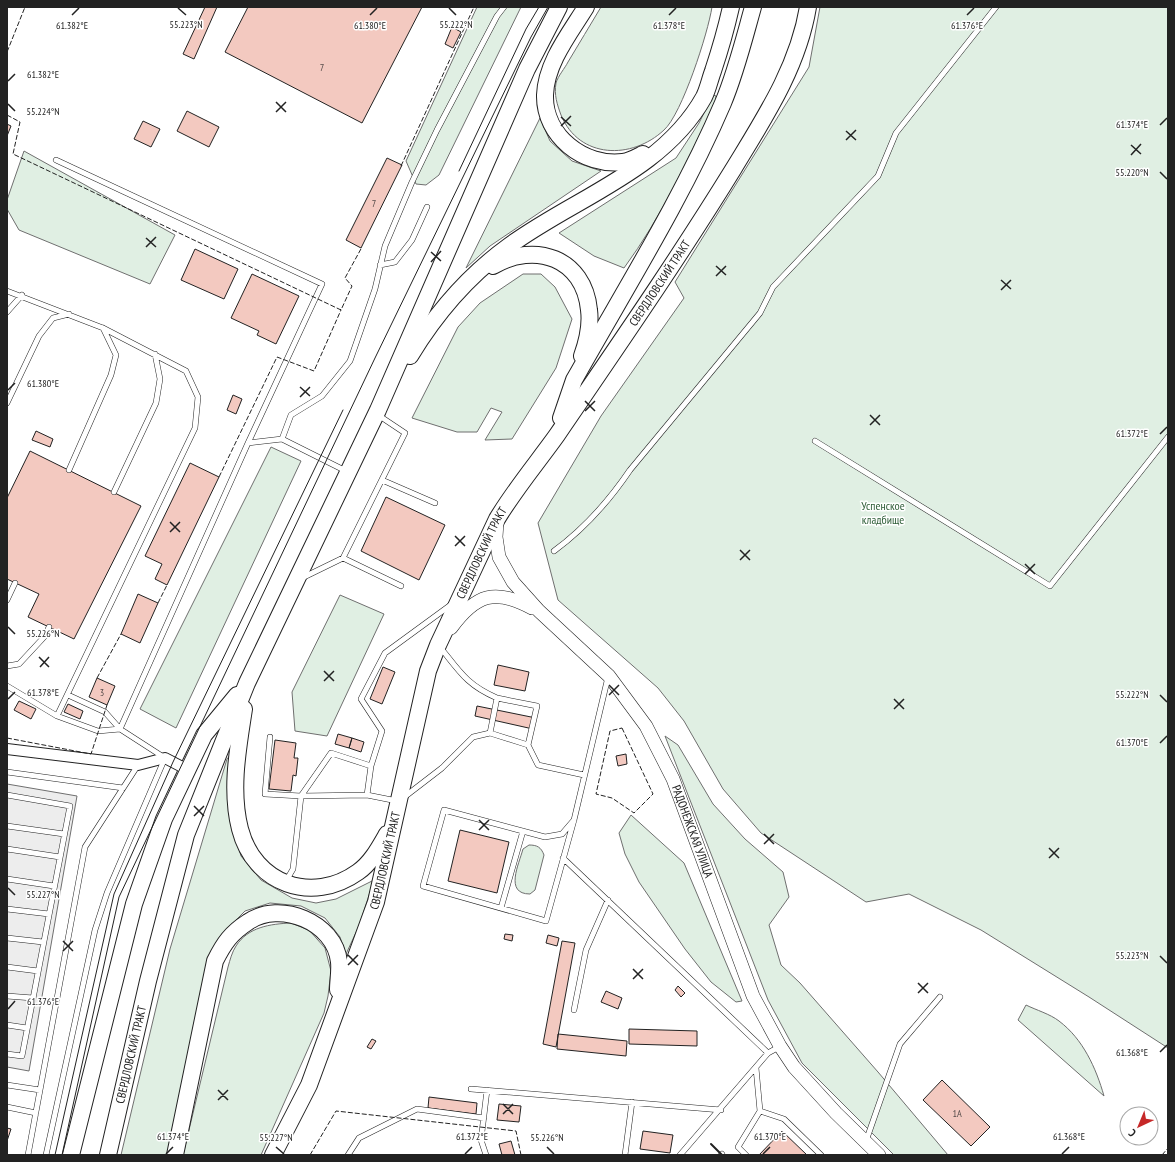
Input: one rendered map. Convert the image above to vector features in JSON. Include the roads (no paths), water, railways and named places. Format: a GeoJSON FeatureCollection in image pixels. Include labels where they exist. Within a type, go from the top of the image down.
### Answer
{"type":"FeatureCollection","features":[{"type":"Feature","properties":{"kind":"main road","name":"СВЕРДЛОВСКИЙ ТРАКТ"},"geometry":{"type":"LineString","coordinates":[[108,1155],[148,981],[186,835],[247,683],[295,580],[377,412],[527,69],[559,7]]}},
{"type":"Feature","properties":{"kind":"main road"},"geometry":{"type":"LineString","coordinates":[[586,7],[561,48],[551,72],[547,89],[546,95],[548,117],[559,137],[574,150],[594,161],[623,162],[651,151],[676,136]]}},
{"type":"Feature","properties":{"kind":"main road"},"geometry":{"type":"LineString","coordinates":[[377,412],[420,339],[466,281],[509,246],[642,164],[676,136],[705,96],[726,30],[731,7]]}},
{"type":"Feature","properties":{"kind":"main road"},"geometry":{"type":"LineString","coordinates":[[574,380],[694,166],[724,101],[739,57],[753,7]]}},
{"type":"Feature","properties":{"kind":"main road","name":"СВЕРДЛОВСКИЙ ТРАКТ"},"geometry":{"type":"LineString","coordinates":[[273,1155],[309,1085],[376,902],[428,671],[438,645],[497,519],[508,501],[553,441],[695,231],[780,93],[796,52],[808,7]]}},
{"type":"Feature","properties":{"kind":"main road"},"geometry":{"type":"LineString","coordinates":[[466,281],[500,262],[524,254],[547,256],[567,264],[585,292],[589,311],[586,343],[553,441]]}},
{"type":"Feature","properties":{"kind":"main road"},"geometry":{"type":"LineString","coordinates":[[71,1155],[134,904],[164,819],[204,735],[247,683]]}},
{"type":"Feature","properties":{"kind":"main road"},"geometry":{"type":"LineString","coordinates":[[247,683],[237,760],[235,794],[241,830],[252,854],[260,865],[284,884],[304,888],[318,888],[337,884],[358,872],[375,855],[396,818]]}},
{"type":"Feature","properties":{"kind":"main road"},"geometry":{"type":"LineString","coordinates":[[175,1155],[215,961],[227,938],[249,921],[270,913],[294,915],[315,924],[332,942],[339,962],[337,1006]]}},
{"type":"Feature","properties":{"kind":"street","name":"РАДОНЕЖСКАЯ УЛИЦА"},"geometry":{"type":"LineString","coordinates":[[497,519],[496,537],[499,557],[513,582],[539,611],[609,676],[646,726],[673,779],[753,996],[780,1046],[794,1067],[836,1113],[879,1155]]}},
{"type":"Feature","properties":{"kind":"street"},"geometry":{"type":"LineString","coordinates":[[438,645],[462,613],[485,597],[502,596],[520,601],[539,611]]}},
{"type":"Feature","properties":{"kind":"street"},"geometry":{"type":"LineString","coordinates":[[7,749],[138,765],[165,758],[188,770]]}},
{"type":"Feature","properties":{"kind":"lane"},"geometry":{"type":"LineString","coordinates":[[282,439],[291,414],[322,396],[350,361],[368,313],[388,239],[437,130],[497,16],[504,7]]}},
{"type":"Feature","properties":{"kind":"lane"},"geometry":{"type":"LineString","coordinates":[[554,551],[570,540],[612,496],[630,470],[760,314],[773,287],[878,176],[896,133],[996,7]]}},
{"type":"Feature","properties":{"kind":"lane"},"geometry":{"type":"LineString","coordinates":[[56,160],[322,284],[248,443],[120,729]]}},
{"type":"Feature","properties":{"kind":"lane"},"geometry":{"type":"LineString","coordinates":[[380,265],[395,262],[412,240],[428,208]]}},
{"type":"Feature","properties":{"kind":"lane"},"geometry":{"type":"LineString","coordinates":[[7,291],[22,295],[103,328],[186,371],[198,397],[195,428],[57,716]]}},
{"type":"Feature","properties":{"kind":"lane"},"geometry":{"type":"LineString","coordinates":[[7,312],[22,295]]}},
{"type":"Feature","properties":{"kind":"lane"},"geometry":{"type":"LineString","coordinates":[[7,403],[39,336],[53,318],[69,314]]}},
{"type":"Feature","properties":{"kind":"lane"},"geometry":{"type":"LineString","coordinates":[[69,470],[111,375],[116,355],[103,328]]}},
{"type":"Feature","properties":{"kind":"lane"},"geometry":{"type":"LineString","coordinates":[[114,492],[156,403],[160,379],[154,354]]}},
{"type":"Feature","properties":{"kind":"lane"},"geometry":{"type":"LineString","coordinates":[[295,580],[342,558],[406,433],[377,412]]}},
{"type":"Feature","properties":{"kind":"lane"},"geometry":{"type":"LineString","coordinates":[[815,441],[1050,586],[1168,437]]}},
{"type":"Feature","properties":{"kind":"lane"},"geometry":{"type":"LineString","coordinates":[[248,443],[282,439],[348,472]]}},
{"type":"Feature","properties":{"kind":"lane"},"geometry":{"type":"LineString","coordinates":[[382,480],[435,503]]}},
{"type":"Feature","properties":{"kind":"lane"},"geometry":{"type":"LineString","coordinates":[[342,558],[401,586]]}},
{"type":"Feature","properties":{"kind":"lane"},"geometry":{"type":"LineString","coordinates":[[7,600],[15,583]]}},
{"type":"Feature","properties":{"kind":"lane"},"geometry":{"type":"LineString","coordinates":[[367,795],[371,766],[382,731],[361,699],[385,653],[460,598]]}},
{"type":"Feature","properties":{"kind":"lane"},"geometry":{"type":"LineString","coordinates":[[7,666],[19,664],[45,636],[48,627]]}},
{"type":"Feature","properties":{"kind":"lane"},"geometry":{"type":"LineString","coordinates":[[438,645],[464,678],[479,690],[497,698],[537,706],[528,744],[538,765],[584,775]]}},
{"type":"Feature","properties":{"kind":"lane"},"geometry":{"type":"LineString","coordinates":[[574,820],[562,834],[545,837],[444,810],[423,886],[546,921],[574,820],[609,676]]}},
{"type":"Feature","properties":{"kind":"lane"},"geometry":{"type":"LineString","coordinates":[[7,686],[57,716],[98,731],[120,729]]}},
{"type":"Feature","properties":{"kind":"lane"},"geometry":{"type":"LineString","coordinates":[[46,1155],[97,922],[107,893],[165,758],[120,729],[105,712],[68,695]]}},
{"type":"Feature","properties":{"kind":"lane"},"geometry":{"type":"LineString","coordinates":[[490,733],[497,698]]}},
{"type":"Feature","properties":{"kind":"lane"},"geometry":{"type":"LineString","coordinates":[[270,737],[265,794],[301,796],[367,795],[399,801],[442,768],[473,737],[490,733],[528,744]]}},
{"type":"Feature","properties":{"kind":"lane"},"geometry":{"type":"LineString","coordinates":[[284,884],[293,869],[301,796],[331,753],[371,766]]}},
{"type":"Feature","properties":{"kind":"lane"},"geometry":{"type":"LineString","coordinates":[[28,1155],[85,847],[138,765]]}},
{"type":"Feature","properties":{"kind":"lane"},"geometry":{"type":"LineString","coordinates":[[7,772],[123,788]]}},
{"type":"Feature","properties":{"kind":"lane"},"geometry":{"type":"LineString","coordinates":[[7,795],[70,806],[22,1056],[7,1054]]}},
{"type":"Feature","properties":{"kind":"lane"},"geometry":{"type":"LineString","coordinates":[[7,826],[64,834]]}},
{"type":"Feature","properties":{"kind":"lane"},"geometry":{"type":"LineString","coordinates":[[501,908],[523,831]]}},
{"type":"Feature","properties":{"kind":"lane"},"geometry":{"type":"LineString","coordinates":[[7,850],[60,857]]}},
{"type":"Feature","properties":{"kind":"lane"},"geometry":{"type":"LineString","coordinates":[[563,858],[768,1053]]}},
{"type":"Feature","properties":{"kind":"lane"},"geometry":{"type":"LineString","coordinates":[[7,879],[54,886]]}},
{"type":"Feature","properties":{"kind":"lane"},"geometry":{"type":"LineString","coordinates":[[574,1010],[586,950],[608,900]]}},
{"type":"Feature","properties":{"kind":"lane"},"geometry":{"type":"LineString","coordinates":[[7,909],[49,914]]}},
{"type":"Feature","properties":{"kind":"lane"},"geometry":{"type":"LineString","coordinates":[[7,938],[43,942]]}},
{"type":"Feature","properties":{"kind":"lane"},"geometry":{"type":"LineString","coordinates":[[7,967],[38,971]]}},
{"type":"Feature","properties":{"kind":"lane"},"geometry":{"type":"LineString","coordinates":[[7,996],[33,998]]}},
{"type":"Feature","properties":{"kind":"lane"},"geometry":{"type":"LineString","coordinates":[[866,1142],[900,1044],[940,996]]}},
{"type":"Feature","properties":{"kind":"lane"},"geometry":{"type":"LineString","coordinates":[[7,1025],[27,1028]]}},
{"type":"Feature","properties":{"kind":"lane"},"geometry":{"type":"LineString","coordinates":[[680,1155],[721,1110],[768,1053],[780,1046]]}},
{"type":"Feature","properties":{"kind":"lane"},"geometry":{"type":"LineString","coordinates":[[746,1155],[738,1147],[760,1111],[756,1068]]}},
{"type":"Feature","properties":{"kind":"lane"},"geometry":{"type":"LineString","coordinates":[[7,1085],[40,1090]]}},
{"type":"Feature","properties":{"kind":"lane"},"geometry":{"type":"LineString","coordinates":[[471,1089],[721,1110]]}},
{"type":"Feature","properties":{"kind":"lane"},"geometry":{"type":"LineString","coordinates":[[486,1155],[481,1140],[487,1090]]}},
{"type":"Feature","properties":{"kind":"lane"},"geometry":{"type":"LineString","coordinates":[[625,1155],[632,1102]]}},
{"type":"Feature","properties":{"kind":"lane"},"geometry":{"type":"LineString","coordinates":[[7,1107],[36,1112]]}},
{"type":"Feature","properties":{"kind":"lane"},"geometry":{"type":"LineString","coordinates":[[348,1155],[360,1138],[417,1109],[484,1118]]}},
{"type":"Feature","properties":{"kind":"lane"},"geometry":{"type":"LineString","coordinates":[[760,1111],[784,1119],[820,1155]]}},
{"type":"Feature","properties":{"kind":"tram line"},"geometry":{"type":"LineString","coordinates":[[459,171],[526,29],[539,7]]}},
{"type":"Feature","properties":{"kind":"tram line"},"geometry":{"type":"LineString","coordinates":[[62,1155],[119,897],[375,358],[531,37],[548,7]]}},
{"type":"Feature","properties":{"kind":"tram line"},"geometry":{"type":"LineString","coordinates":[[55,1155],[114,894],[173,762],[343,410]]}},
{"type":"Feature","properties":{"kind":"park label","name":"Успенское кладбище"},"geometry":{"type":"Point","coordinates":[883,513]}}]}
